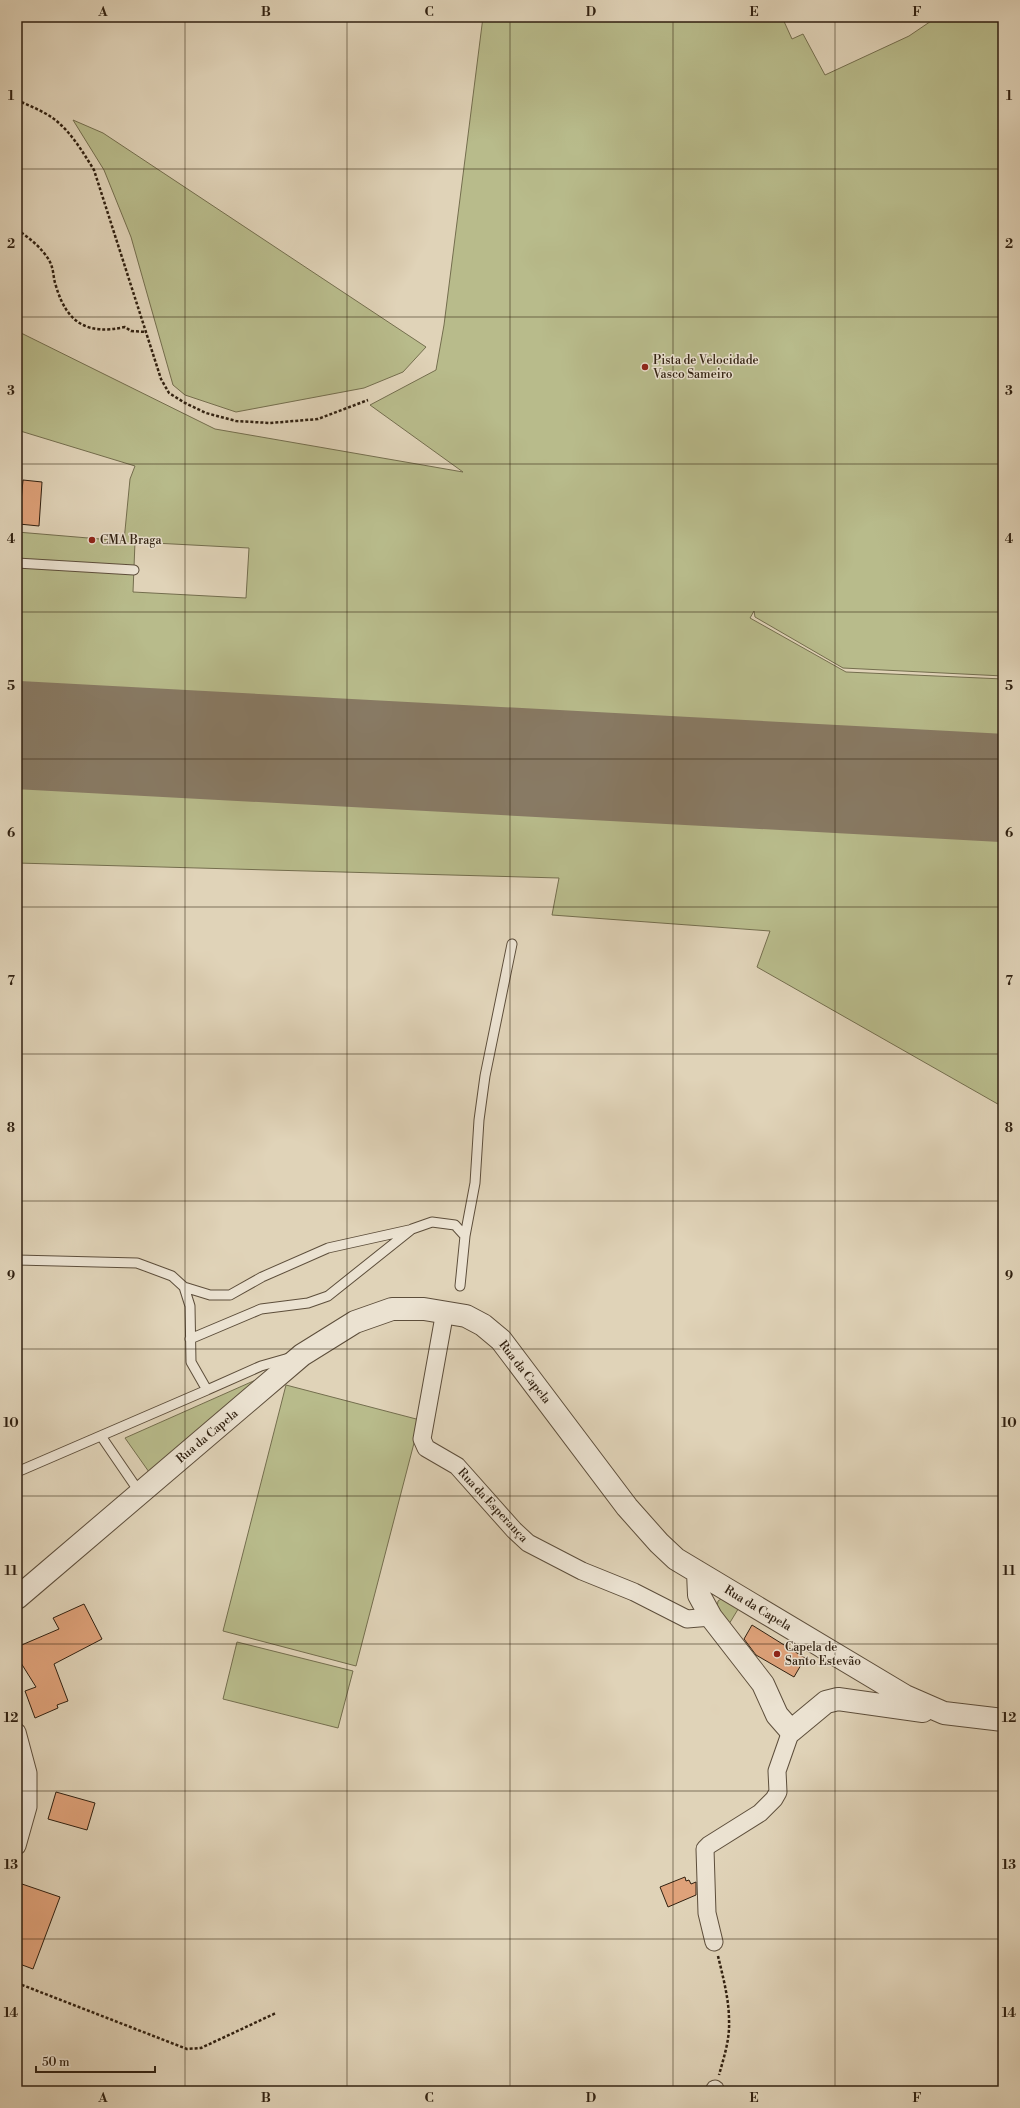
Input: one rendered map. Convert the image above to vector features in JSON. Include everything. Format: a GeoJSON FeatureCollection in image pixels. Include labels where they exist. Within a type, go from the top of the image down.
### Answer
{"type":"FeatureCollection","features":[{"type":"Feature","properties":{"kind":"street","name":"Rua da Capela"},"geometry":{"type":"LineString","coordinates":[[17,1598],[307,1352],[355,1322],[392,1309],[446,1311],[466,1316],[484,1325],[501,1340],[627,1507],[659,1543],[676,1558],[905,1696],[944,1713],[1003,1720]]}},
{"type":"Feature","properties":{"kind":"street","name":"Rua da Esperança"},"geometry":{"type":"LineString","coordinates":[[446,1311],[422,1439],[426,1448],[457,1466],[514,1530],[528,1543],[563,1562],[634,1592],[687,1619],[711,1617]]}},
{"type":"Feature","properties":{"kind":"street"},"geometry":{"type":"LineString","coordinates":[[698,1572],[699,1595],[711,1617],[763,1684],[777,1715],[791,1731]]}},
{"type":"Feature","properties":{"kind":"street"},"geometry":{"type":"LineString","coordinates":[[714,1942],[707,1914],[705,1849],[760,1813],[774,1799],[778,1792],[777,1771],[791,1731],[826,1702],[838,1700],[944,1713]]}},
{"type":"Feature","properties":{"kind":"street"},"geometry":{"type":"LineString","coordinates":[[17,1732],[28,1773],[28,1807],[17,1846]]}},
{"type":"Feature","properties":{"kind":"lane"},"geometry":{"type":"LineString","coordinates":[[17,563],[134,570]]}},
{"type":"Feature","properties":{"kind":"lane"},"geometry":{"type":"LineString","coordinates":[[460,1286],[465,1236],[474,1183],[479,1120],[485,1076],[512,944]]}},
{"type":"Feature","properties":{"kind":"lane"},"geometry":{"type":"LineString","coordinates":[[17,1260],[137,1263],[172,1276],[184,1286],[210,1295],[230,1295],[262,1277],[328,1248],[412,1229],[432,1222],[455,1225],[465,1236]]}},
{"type":"Feature","properties":{"kind":"lane"},"geometry":{"type":"LineString","coordinates":[[190,1339],[261,1309],[308,1303],[328,1296],[412,1229]]}},
{"type":"Feature","properties":{"kind":"lane"},"geometry":{"type":"LineString","coordinates":[[184,1286],[190,1306],[191,1362],[207,1390]]}},
{"type":"Feature","properties":{"kind":"lane"},"geometry":{"type":"LineString","coordinates":[[17,1472],[261,1366],[307,1352]]}},
{"type":"Feature","properties":{"kind":"lane"},"geometry":{"type":"LineString","coordinates":[[101,1436],[140,1493]]}},
{"type":"Feature","properties":{"kind":"path"},"geometry":{"type":"LineString","coordinates":[[17,100],[46,114],[60,124],[79,147],[94,170],[161,379],[169,393],[185,404],[206,413],[236,421],[270,423],[318,419],[368,400]]}},
{"type":"Feature","properties":{"kind":"path"},"geometry":{"type":"LineString","coordinates":[[17,230],[39,249],[50,262],[55,286],[69,315],[91,329],[100,331],[125,327],[131,331],[146,332]]}},
{"type":"Feature","properties":{"kind":"path"},"geometry":{"type":"LineString","coordinates":[[714,1942],[724,1984],[729,2021],[726,2048],[714,2090]]}},
{"type":"Feature","properties":{"kind":"path"},"geometry":{"type":"LineString","coordinates":[[17,1983],[187,2049],[201,2048],[276,2013]]}},
{"type":"Feature","properties":{"kind":"green space"},"geometry":{"type":"Polygon","coordinates":[[[483,17],[782,17],[792,39],[803,34],[825,75],[909,36],[937,17],[1003,17],[1003,676],[843,668],[755,617],[754,611],[750,618],[846,672],[1003,679],[1003,760],[17,707],[17,532],[124,541],[130,479],[135,466],[17,430],[17,331],[215,429],[463,472],[370,405],[436,370],[444,325],[483,17]],[[135,542],[133,592],[246,598],[249,548],[135,542]]]}},
{"type":"Feature","properties":{"kind":"green space"},"geometry":{"type":"Polygon","coordinates":[[[73,120],[103,133],[426,347],[403,372],[364,388],[236,412],[185,395],[173,385],[131,237],[104,170],[73,120]]]}},
{"type":"Feature","properties":{"kind":"green space"},"geometry":{"type":"Polygon","coordinates":[[[17,760],[1003,817],[1003,1107],[757,967],[770,931],[552,915],[559,878],[17,863],[17,760]]]}},
{"type":"Feature","properties":{"kind":"green space"},"geometry":{"type":"Polygon","coordinates":[[[267,1375],[149,1472],[125,1438],[267,1375]]]}},
{"type":"Feature","properties":{"kind":"green space"},"geometry":{"type":"Polygon","coordinates":[[[286,1385],[420,1420],[356,1666],[223,1631],[286,1385]]]}},
{"type":"Feature","properties":{"kind":"green space"},"geometry":{"type":"Polygon","coordinates":[[[724,1597],[740,1606],[726,1629],[717,1608],[718,1601],[724,1597]]]}},
{"type":"Feature","properties":{"kind":"green space"},"geometry":{"type":"Polygon","coordinates":[[[237,1642],[353,1671],[338,1728],[223,1699],[237,1642]]]}},
{"type":"Feature","properties":{"kind":"building"},"geometry":{"type":"Polygon","coordinates":[[[23,480],[42,482],[39,526],[19,524],[23,480]]]}},
{"type":"Feature","properties":{"kind":"building"},"geometry":{"type":"Polygon","coordinates":[[[84,1604],[102,1639],[54,1664],[68,1701],[57,1705],[58,1708],[35,1718],[25,1691],[36,1687],[21,1663],[17,1647],[59,1629],[53,1618],[84,1604]]]}},
{"type":"Feature","properties":{"kind":"building","name":"Capela de Santo Estevão"},"geometry":{"type":"Polygon","coordinates":[[[752,1625],[805,1658],[794,1677],[756,1655],[744,1639],[752,1625]]]}},
{"type":"Feature","properties":{"kind":"building"},"geometry":{"type":"Polygon","coordinates":[[[56,1792],[95,1803],[87,1830],[48,1819],[56,1792]]]}},
{"type":"Feature","properties":{"kind":"building"},"geometry":{"type":"Polygon","coordinates":[[[685,1877],[686,1881],[689,1880],[691,1884],[696,1882],[696,1895],[668,1907],[660,1887],[685,1877]]]}},
{"type":"Feature","properties":{"kind":"building"},"geometry":{"type":"Polygon","coordinates":[[[22,1884],[60,1897],[33,1969],[17,1963],[17,1898],[22,1884]]]}},
{"type":"Feature","properties":{"kind":"runway"},"geometry":{"type":"LineString","coordinates":[[17,735],[1003,788]]}},
{"type":"Feature","properties":{"kind":"place","name":"Pista de Velocidade Vasco Sameiro"},"geometry":{"type":"Point","coordinates":[645,367]}},
{"type":"Feature","properties":{"kind":"place","name":"CMA Braga"},"geometry":{"type":"Point","coordinates":[92,540]}},
{"type":"Feature","properties":{"kind":"place","name":"Capela de Santo Estevão"},"geometry":{"type":"Point","coordinates":[777,1654]}}]}
